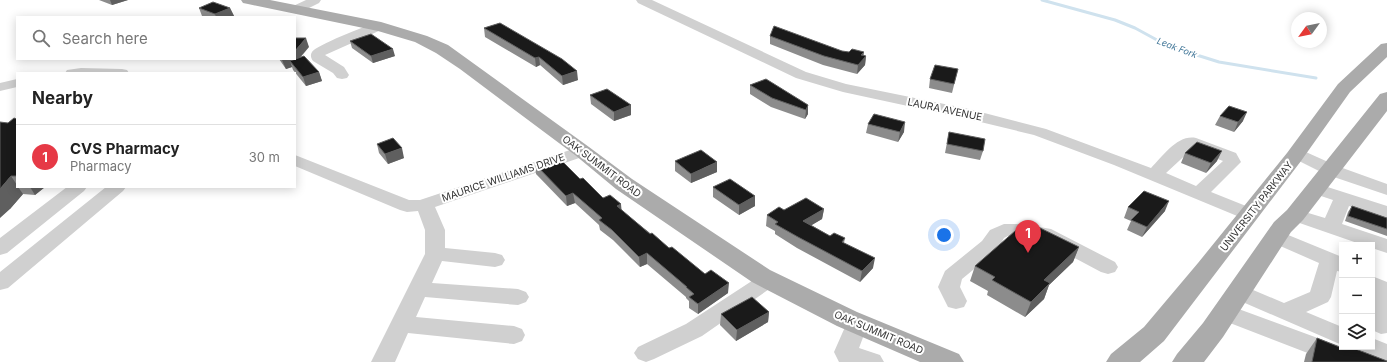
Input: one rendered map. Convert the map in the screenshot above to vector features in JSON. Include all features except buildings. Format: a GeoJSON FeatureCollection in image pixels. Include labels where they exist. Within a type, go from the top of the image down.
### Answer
{"type":"FeatureCollection","features":[{"type":"Feature","properties":{"kind":"main road","name":"OAK SUMMIT ROAD"},"geometry":{"type":"LineString","coordinates":[[248,0],[307,3],[376,27],[421,39],[466,65],[624,184],[768,280],[857,324],[949,362]]}},
{"type":"Feature","properties":{"kind":"main road","name":"UNIVERSITY PARKWAY"},"geometry":{"type":"LineString","coordinates":[[1121,362],[1154,334],[1250,214],[1344,88],[1387,48]]}},
{"type":"Feature","properties":{"kind":"main road"},"geometry":{"type":"LineString","coordinates":[[1187,362],[1213,330],[1282,226],[1295,215],[1315,188],[1384,106]]}},
{"type":"Feature","properties":{"kind":"street","name":"LAURA AVENUE"},"geometry":{"type":"LineString","coordinates":[[642,0],[762,58],[819,81],[874,95],[970,114],[1040,132],[1078,144],[1250,214]]}},
{"type":"Feature","properties":{"kind":"street"},"geometry":{"type":"LineString","coordinates":[[342,75],[339,70],[318,58],[318,53],[376,27]]}},
{"type":"Feature","properties":{"kind":"street"},"geometry":{"type":"LineString","coordinates":[[0,87],[16,83]]}},
{"type":"Feature","properties":{"kind":"street"},"geometry":{"type":"LineString","coordinates":[[1154,175],[1179,150],[1190,142],[1230,157],[1232,162],[1199,194]]}},
{"type":"Feature","properties":{"kind":"street","name":"MAURICE WILLIAMS DRIVE"},"geometry":{"type":"LineString","coordinates":[[296,160],[407,206],[425,204],[582,151]]}},
{"type":"Feature","properties":{"kind":"street"},"geometry":{"type":"LineString","coordinates":[[1296,153],[1334,167],[1387,190]]}},
{"type":"Feature","properties":{"kind":"street"},"geometry":{"type":"LineString","coordinates":[[1334,167],[1387,181]]}},
{"type":"Feature","properties":{"kind":"street"},"geometry":{"type":"LineString","coordinates":[[0,248],[77,188]]}},
{"type":"Feature","properties":{"kind":"street"},"geometry":{"type":"LineString","coordinates":[[0,283],[116,188]]}},
{"type":"Feature","properties":{"kind":"street"},"geometry":{"type":"LineString","coordinates":[[1315,188],[1343,197],[1356,225],[1386,235]]}},
{"type":"Feature","properties":{"kind":"street"},"geometry":{"type":"LineString","coordinates":[[1331,228],[1343,197]]}},
{"type":"Feature","properties":{"kind":"street"},"geometry":{"type":"LineString","coordinates":[[383,362],[435,254],[435,230],[425,204]]}},
{"type":"Feature","properties":{"kind":"street"},"geometry":{"type":"LineString","coordinates":[[1295,215],[1331,228],[1356,225],[1387,212]]}},
{"type":"Feature","properties":{"kind":"street"},"geometry":{"type":"LineString","coordinates":[[956,301],[949,287],[952,276],[990,246],[997,234],[1004,230],[1023,230],[1044,233],[1108,268]]}},
{"type":"Feature","properties":{"kind":"street"},"geometry":{"type":"LineString","coordinates":[[1276,236],[1336,262],[1320,297],[1284,323]]}},
{"type":"Feature","properties":{"kind":"street"},"geometry":{"type":"LineString","coordinates":[[435,254],[495,260]]}},
{"type":"Feature","properties":{"kind":"street"},"geometry":{"type":"LineString","coordinates":[[646,353],[694,330],[768,280]]}},
{"type":"Feature","properties":{"kind":"street"},"geometry":{"type":"LineString","coordinates":[[1375,285],[1380,288],[1381,326]]}},
{"type":"Feature","properties":{"kind":"street"},"geometry":{"type":"LineString","coordinates":[[418,289],[518,297]]}},
{"type":"Feature","properties":{"kind":"street"},"geometry":{"type":"LineString","coordinates":[[1232,302],[1284,323],[1356,362]]}},
{"type":"Feature","properties":{"kind":"street"},"geometry":{"type":"LineString","coordinates":[[1284,323],[1339,335]]}},
{"type":"Feature","properties":{"kind":"street"},"geometry":{"type":"LineString","coordinates":[[401,324],[514,335]]}},
{"type":"Feature","properties":{"kind":"street"},"geometry":{"type":"LineString","coordinates":[[857,324],[848,357],[872,362]]}},
{"type":"Feature","properties":{"kind":"street"},"geometry":{"type":"LineString","coordinates":[[1375,348],[1387,353]]}},
{"type":"Feature","properties":{"kind":"waterway","name":"Leak Fork"},"geometry":{"type":"LineString","coordinates":[[1042,0],[1115,20],[1135,28],[1168,46],[1219,62],[1316,78]]}},
{"type":"Feature","properties":{"kind":"place","name":"CVS Pharmacy"},"geometry":{"type":"Point","coordinates":[1028,253]}}]}
